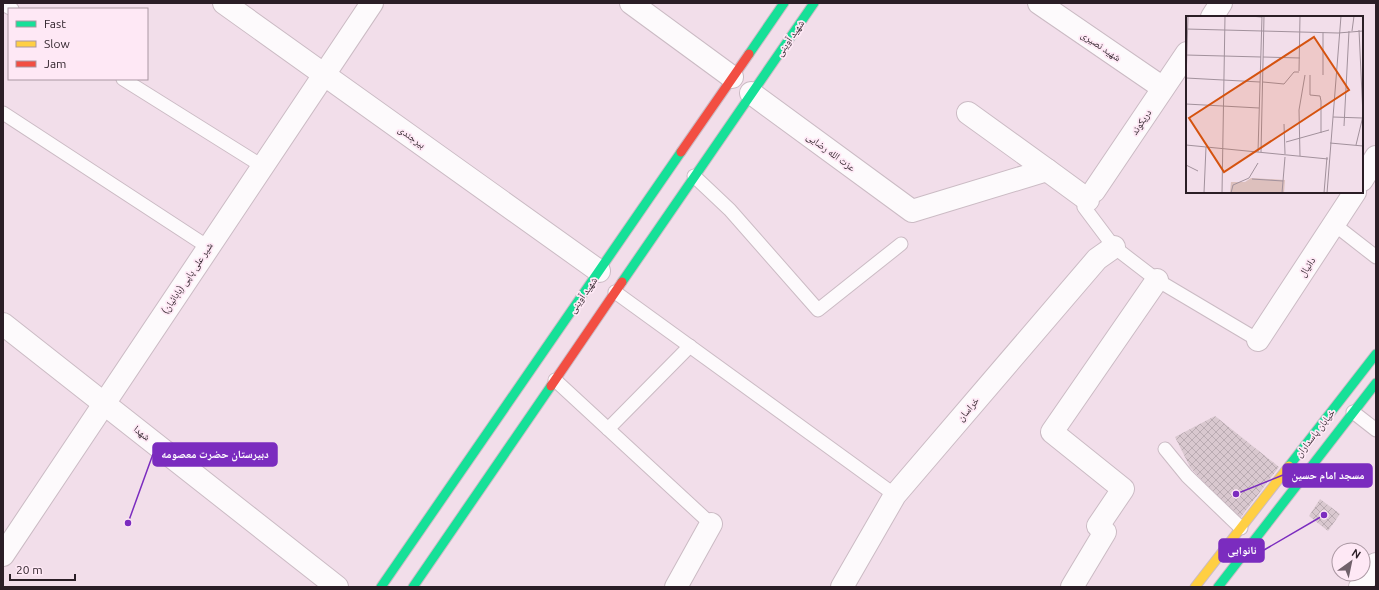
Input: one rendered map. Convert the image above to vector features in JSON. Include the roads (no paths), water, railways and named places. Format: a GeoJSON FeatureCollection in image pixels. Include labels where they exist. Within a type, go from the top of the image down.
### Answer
{"type":"FeatureCollection","features":[{"type":"Feature","properties":{"kind":"street","name":"بیرجندی"},"geometry":{"type":"LineString","coordinates":[[224,3],[599,271]]}},
{"type":"Feature","properties":{"kind":"street","name":"شیر علی پاپی (بابائیان)"},"geometry":{"type":"LineString","coordinates":[[3,555],[372,3]]}},
{"type":"Feature","properties":{"kind":"street"},"geometry":{"type":"LineString","coordinates":[[630,3],[732,77]]}},
{"type":"Feature","properties":{"kind":"street","name":"شهید آوینی"},"geometry":{"type":"LineString","coordinates":[[381,587],[784,3]]}},
{"type":"Feature","properties":{"kind":"street","name":"شهید آوینی"},"geometry":{"type":"LineString","coordinates":[[413,587],[814,3]]}},
{"type":"Feature","properties":{"kind":"street","name":"شهید نصیری"},"geometry":{"type":"LineString","coordinates":[[1039,3],[1163,88]]}},
{"type":"Feature","properties":{"kind":"street"},"geometry":{"type":"LineString","coordinates":[[1213,16],[1221,3]]}},
{"type":"Feature","properties":{"kind":"street","name":"دریکوند"},"geometry":{"type":"LineString","coordinates":[[1091,195],[1186,54]]}},
{"type":"Feature","properties":{"kind":"street","name":"عزت الله رضایی"},"geometry":{"type":"LineString","coordinates":[[751,93],[912,211],[1046,170]]}},
{"type":"Feature","properties":{"kind":"street"},"geometry":{"type":"LineString","coordinates":[[968,113],[1046,170],[1091,195]]}},
{"type":"Feature","properties":{"kind":"street"},"geometry":{"type":"LineString","coordinates":[[1363,178],[1376,158]]}},
{"type":"Feature","properties":{"kind":"street","name":"دانیال"},"geometry":{"type":"LineString","coordinates":[[1258,340],[1354,193]]}},
{"type":"Feature","properties":{"kind":"street","name":"خراسان"},"geometry":{"type":"LineString","coordinates":[[842,587],[895,495],[1088,269],[1097,259],[1114,247]]}},
{"type":"Feature","properties":{"kind":"street"},"geometry":{"type":"LineString","coordinates":[[1072,587],[1106,532],[1098,526],[1123,489],[1052,432],[1157,280]]}},
{"type":"Feature","properties":{"kind":"street","name":"شهدا"},"geometry":{"type":"LineString","coordinates":[[3,324],[104,402],[337,587]]}},
{"type":"Feature","properties":{"kind":"street","name":"خیابان پاسداران"},"geometry":{"type":"LineString","coordinates":[[1195,587],[1376,354]]}},
{"type":"Feature","properties":{"kind":"street","name":"خیابان پاسداران"},"geometry":{"type":"LineString","coordinates":[[1218,587],[1376,383]]}},
{"type":"Feature","properties":{"kind":"street"},"geometry":{"type":"LineString","coordinates":[[676,587],[711,524]]}},
{"type":"Feature","properties":{"kind":"street"},"geometry":{"type":"LineString","coordinates":[[1360,587],[1376,564]]}},
{"type":"Feature","properties":{"kind":"lane"},"geometry":{"type":"LineString","coordinates":[[125,80],[262,166]]}},
{"type":"Feature","properties":{"kind":"lane"},"geometry":{"type":"LineString","coordinates":[[3,113],[208,247]]}},
{"type":"Feature","properties":{"kind":"lane"},"geometry":{"type":"LineString","coordinates":[[694,176],[730,210],[818,310],[900,244]]}},
{"type":"Feature","properties":{"kind":"lane"},"geometry":{"type":"LineString","coordinates":[[1091,195],[1084,207],[1114,247],[1157,280],[1258,340]]}},
{"type":"Feature","properties":{"kind":"lane"},"geometry":{"type":"LineString","coordinates":[[1334,225],[1376,257]]}},
{"type":"Feature","properties":{"kind":"lane"},"geometry":{"type":"LineString","coordinates":[[615,292],[895,495]]}},
{"type":"Feature","properties":{"kind":"lane"},"geometry":{"type":"LineString","coordinates":[[608,429],[690,346]]}},
{"type":"Feature","properties":{"kind":"lane"},"geometry":{"type":"LineString","coordinates":[[555,380],[711,524]]}},
{"type":"Feature","properties":{"kind":"lane"},"geometry":{"type":"LineString","coordinates":[[1353,412],[1376,430]]}},
{"type":"Feature","properties":{"kind":"lane"},"geometry":{"type":"LineString","coordinates":[[1165,449],[1187,476],[1241,528]]}},
{"type":"Feature","properties":{"kind":"place","name":"مسجد امام حسین"},"geometry":{"type":"Point","coordinates":[1236,494]}},
{"type":"Feature","properties":{"kind":"place","name":"نانوایی"},"geometry":{"type":"Point","coordinates":[1324,515]}},
{"type":"Feature","properties":{"kind":"place","name":"دبیرستان حضرت معصومه"},"geometry":{"type":"Point","coordinates":[128,523]}}]}
